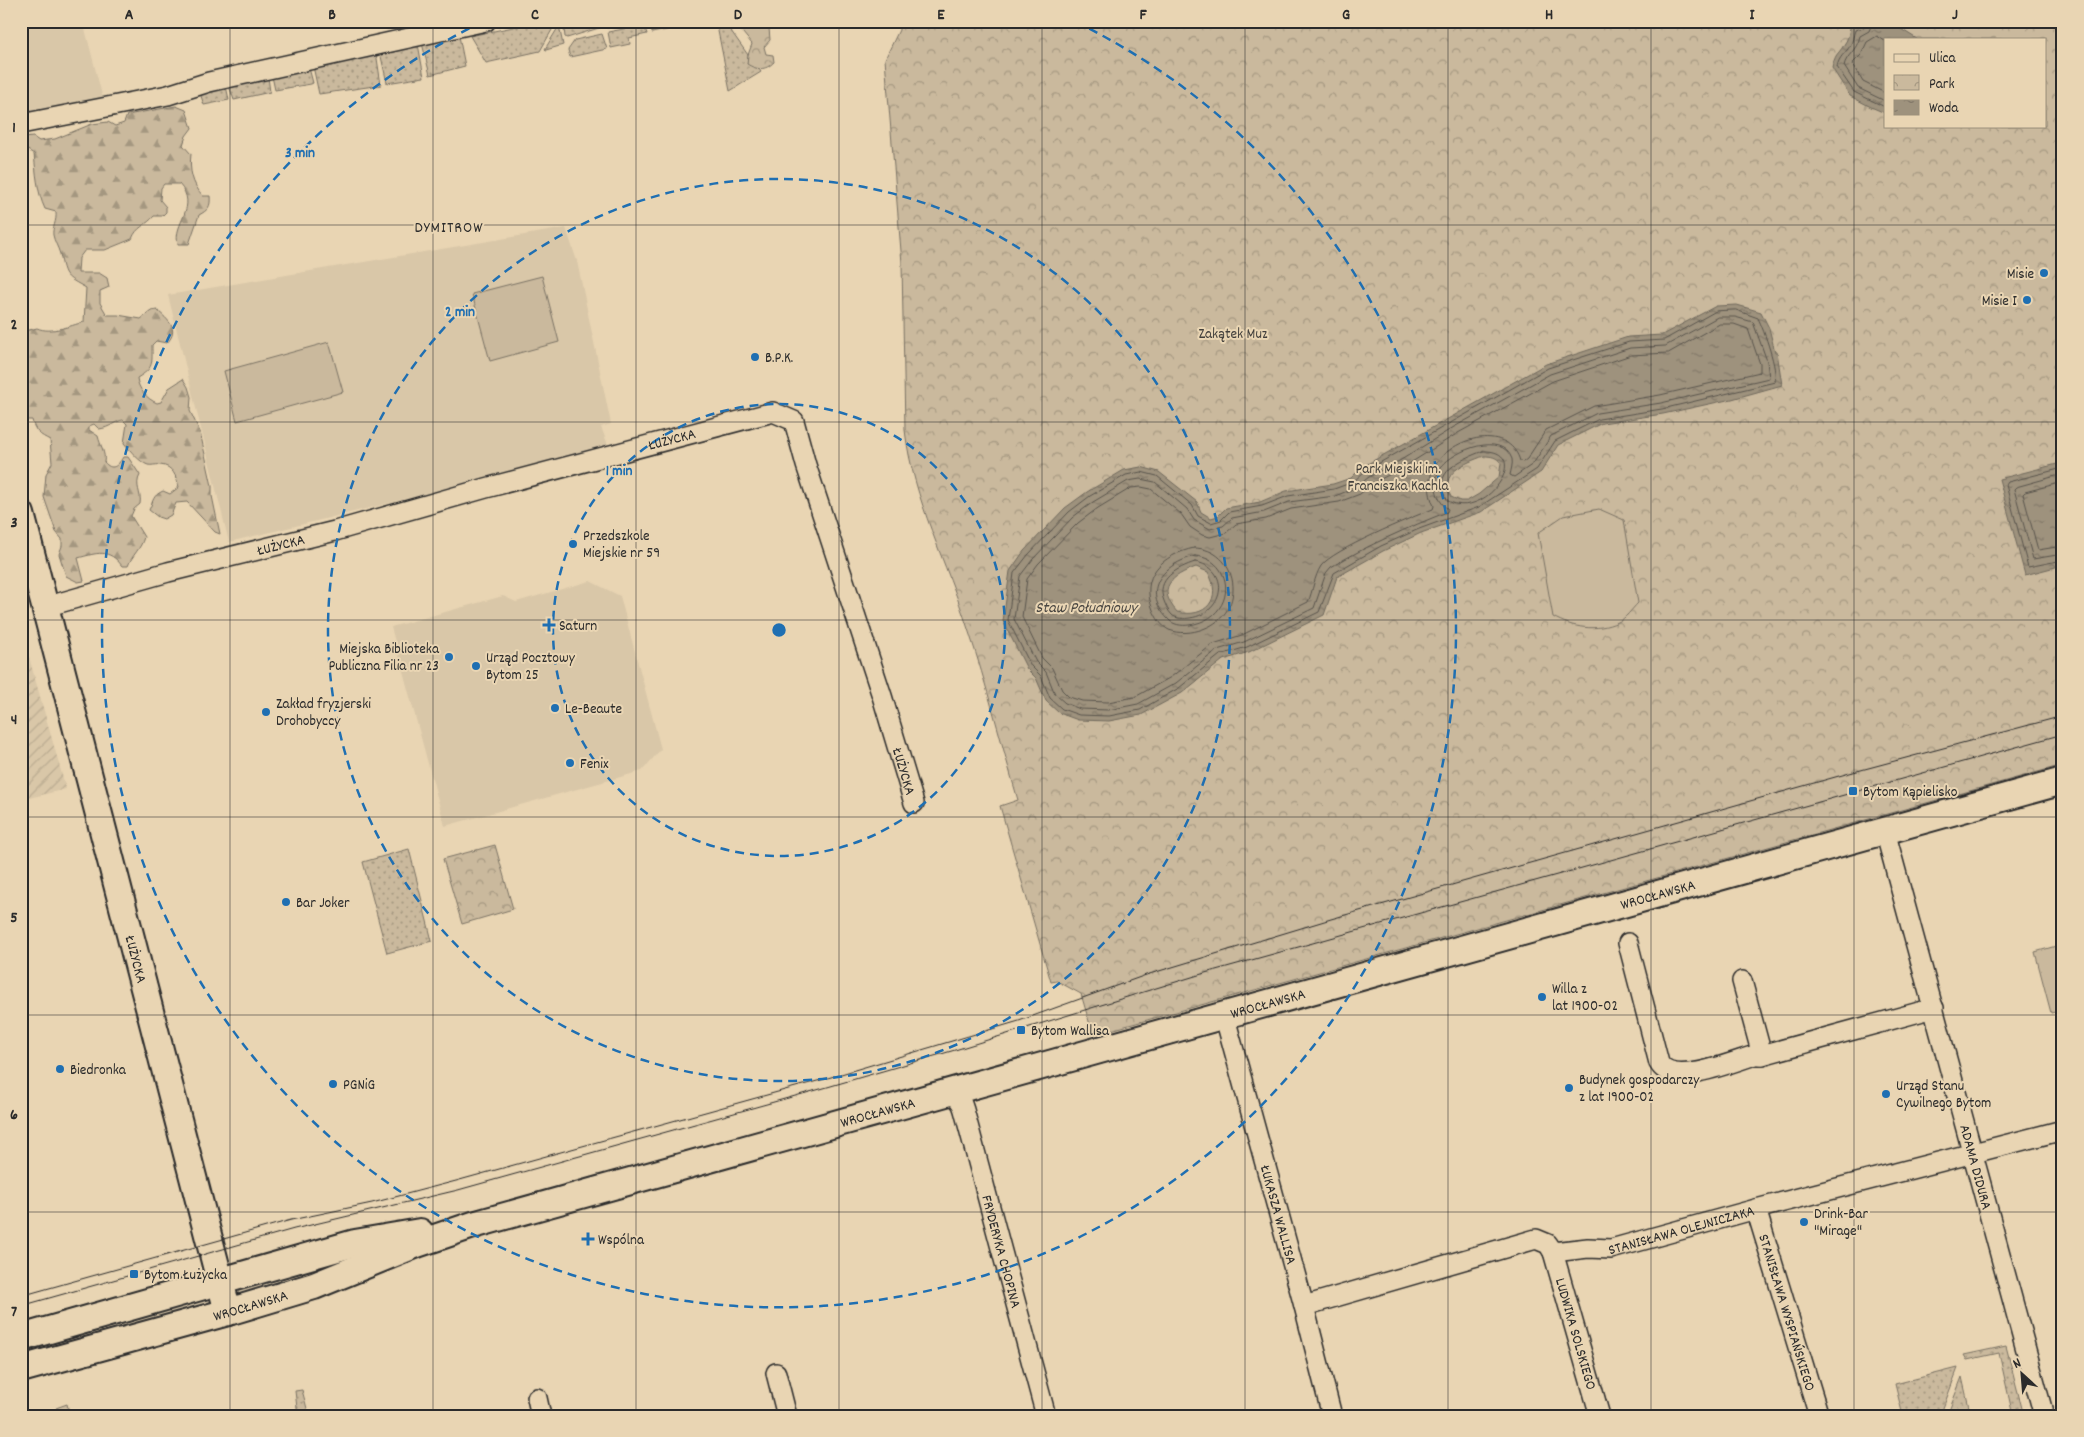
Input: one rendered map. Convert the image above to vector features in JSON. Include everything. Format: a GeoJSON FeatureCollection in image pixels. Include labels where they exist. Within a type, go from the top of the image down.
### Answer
{"type":"FeatureCollection","features":[{"type":"Feature","properties":{"kind":"main road","name":"ŁUŻYCKA"},"geometry":{"type":"LineString","coordinates":[[21,514],[228,1312]]}},
{"type":"Feature","properties":{"kind":"main road","name":"WROCŁAWSKA"},"geometry":{"type":"LineString","coordinates":[[21,1369],[228,1312],[322,1283],[417,1244],[473,1225],[2063,781]]}},
{"type":"Feature","properties":{"kind":"main road","name":"WROCŁAWSKA"},"geometry":{"type":"LineString","coordinates":[[21,1338],[355,1243],[473,1225]]}},
{"type":"Feature","properties":{"kind":"street"},"geometry":{"type":"LineString","coordinates":[[21,124],[168,95],[209,82],[434,27],[486,21]]}},
{"type":"Feature","properties":{"kind":"street","name":"ŁUŻYCKA"},"geometry":{"type":"LineString","coordinates":[[45,606],[168,572],[335,531],[486,488],[773,412],[794,421],[806,466],[882,696],[914,803]]}},
{"type":"Feature","properties":{"kind":"street","name":"ADAMA DIDURA"},"geometry":{"type":"LineString","coordinates":[[1885,831],[2044,1416]]}},
{"type":"Feature","properties":{"kind":"street"},"geometry":{"type":"LineString","coordinates":[[1628,943],[1659,1063],[1666,1071],[1681,1075],[1934,1008]]}},
{"type":"Feature","properties":{"kind":"street"},"geometry":{"type":"LineString","coordinates":[[1742,981],[1762,1055]]}},
{"type":"Feature","properties":{"kind":"street","name":"ŁUKASZA WALLISA"},"geometry":{"type":"LineString","coordinates":[[1224,1014],[1332,1416]]}},
{"type":"Feature","properties":{"kind":"street","name":"FRYDERYKA CHOPINA"},"geometry":{"type":"LineString","coordinates":[[952,1090],[964,1110],[1046,1416]]}},
{"type":"Feature","properties":{"kind":"street","name":"STANISŁAWA OLEJNICZAKA"},"geometry":{"type":"LineString","coordinates":[[1553,1252],[1588,1248],[1611,1249],[1972,1152],[2063,1130]]}},
{"type":"Feature","properties":{"kind":"street","name":"STANISŁAWA WYSPIAŃSKIEGO"},"geometry":{"type":"LineString","coordinates":[[1756,1209],[1819,1416]]}},
{"type":"Feature","properties":{"kind":"street"},"geometry":{"type":"LineString","coordinates":[[1304,1306],[1536,1239],[1548,1244],[1553,1252]]}},
{"type":"Feature","properties":{"kind":"street","name":"LUDWIKA SOLSKIEGO"},"geometry":{"type":"LineString","coordinates":[[1553,1252],[1600,1416]]}},
{"type":"Feature","properties":{"kind":"street"},"geometry":{"type":"LineString","coordinates":[[776,1373],[787,1416]]}},
{"type":"Feature","properties":{"kind":"shaded area"},"geometry":{"type":"Polygon","coordinates":[[[21,21],[83,21],[104,103],[21,120],[21,21]]]}},
{"type":"Feature","properties":{"kind":"shaded area"},"geometry":{"type":"Polygon","coordinates":[[[566,228],[577,261],[611,424],[601,427],[610,450],[229,542],[168,295],[566,228]]]}},
{"type":"Feature","properties":{"kind":"shaded area"},"geometry":{"type":"Polygon","coordinates":[[[590,581],[620,596],[661,749],[642,771],[445,826],[391,627],[503,596],[516,602],[590,581]]]}},
{"type":"Feature","properties":{"kind":"shaded area"},"geometry":{"type":"Polygon","coordinates":[[[21,629],[66,789],[21,800],[21,629]]]}},
{"type":"Feature","properties":{"kind":"green space"},"geometry":{"type":"Polygon","coordinates":[[[542,21],[557,21],[540,51],[486,63],[470,36],[542,21]]]}},
{"type":"Feature","properties":{"kind":"green space"},"geometry":{"type":"Polygon","coordinates":[[[563,21],[601,21],[602,27],[567,38],[565,37],[563,21]]]}},
{"type":"Feature","properties":{"kind":"green space"},"geometry":{"type":"Polygon","coordinates":[[[605,21],[638,21],[607,28],[605,21]]]}},
{"type":"Feature","properties":{"kind":"green space"},"geometry":{"type":"Polygon","coordinates":[[[656,21],[678,21],[670,23],[671,29],[652,33],[650,24],[656,21]]]}},
{"type":"Feature","properties":{"kind":"green space"},"geometry":{"type":"Polygon","coordinates":[[[716,21],[724,21],[748,55],[748,64],[759,69],[761,72],[730,91],[716,21]]]}},
{"type":"Feature","properties":{"kind":"green space"},"geometry":{"type":"Polygon","coordinates":[[[738,21],[800,21],[769,28],[770,40],[764,47],[766,54],[773,55],[774,62],[761,69],[747,64],[752,44],[738,27],[738,21]]]}},
{"type":"Feature","properties":{"kind":"green space","name":"Park Miejski im. Franciszka Kachla"},"geometry":{"type":"Polygon","coordinates":[[[898,21],[2063,21],[2063,765],[1093,1035],[1081,994],[1057,981],[1051,982],[1000,806],[1018,800],[975,650],[960,604],[923,506],[909,456],[905,430],[902,263],[885,59],[899,30],[898,21]]]}},
{"type":"Feature","properties":{"kind":"green space"},"geometry":{"type":"Polygon","coordinates":[[[644,25],[647,34],[629,38],[630,44],[611,48],[608,32],[644,25]]]}},
{"type":"Feature","properties":{"kind":"green space"},"geometry":{"type":"Polygon","coordinates":[[[559,26],[563,45],[546,50],[545,49],[559,26]]]}},
{"type":"Feature","properties":{"kind":"green space"},"geometry":{"type":"Polygon","coordinates":[[[602,34],[607,49],[570,57],[568,50],[575,40],[602,34]]]}},
{"type":"Feature","properties":{"kind":"green space"},"geometry":{"type":"Polygon","coordinates":[[[459,36],[465,66],[430,75],[422,43],[459,36]]]}},
{"type":"Feature","properties":{"kind":"green space"},"geometry":{"type":"Polygon","coordinates":[[[418,44],[424,77],[387,83],[380,52],[418,44]]]}},
{"type":"Feature","properties":{"kind":"green space"},"geometry":{"type":"Polygon","coordinates":[[[376,52],[381,85],[319,94],[313,66],[376,52]]]}},
{"type":"Feature","properties":{"kind":"green space"},"geometry":{"type":"Polygon","coordinates":[[[309,68],[313,83],[275,90],[272,76],[309,68]]]}},
{"type":"Feature","properties":{"kind":"green space"},"geometry":{"type":"Polygon","coordinates":[[[268,77],[270,92],[234,100],[229,86],[268,77]]]}},
{"type":"Feature","properties":{"kind":"green space"},"geometry":{"type":"Polygon","coordinates":[[[226,86],[229,100],[204,105],[201,96],[206,90],[226,86]]]}},
{"type":"Feature","properties":{"kind":"green space"},"geometry":{"type":"Polygon","coordinates":[[[176,106],[186,110],[192,128],[186,136],[183,145],[191,154],[190,166],[194,182],[203,196],[210,196],[209,206],[207,210],[199,215],[189,244],[178,244],[177,236],[186,208],[185,192],[179,184],[164,184],[161,188],[160,200],[166,207],[166,212],[162,216],[154,216],[136,232],[132,239],[105,250],[85,250],[79,258],[78,273],[99,273],[107,278],[109,287],[100,291],[100,303],[107,315],[141,319],[151,311],[157,310],[171,325],[171,338],[167,343],[156,341],[152,345],[151,365],[147,371],[137,378],[139,386],[144,393],[157,403],[161,402],[169,388],[183,379],[188,387],[191,397],[190,411],[200,432],[220,534],[215,532],[187,502],[176,503],[171,515],[164,519],[149,510],[157,495],[163,491],[170,494],[179,487],[173,472],[168,467],[148,465],[135,456],[124,443],[127,424],[123,420],[99,429],[94,424],[89,426],[89,430],[98,436],[104,452],[104,462],[114,467],[123,457],[128,457],[140,475],[138,486],[140,504],[134,509],[131,516],[144,537],[128,566],[122,566],[112,556],[102,553],[78,558],[84,581],[78,582],[66,576],[59,554],[62,539],[56,532],[44,497],[46,474],[52,463],[50,440],[38,433],[32,420],[23,420],[21,407],[21,332],[37,328],[54,330],[84,322],[86,288],[67,276],[63,268],[53,235],[56,212],[45,209],[36,175],[34,154],[26,149],[23,138],[33,137],[39,141],[55,139],[92,124],[108,122],[115,126],[124,123],[127,115],[176,106]]]}},
{"type":"Feature","properties":{"kind":"green space"},"geometry":{"type":"Polygon","coordinates":[[[542,276],[559,342],[490,361],[472,294],[542,276]]]}},
{"type":"Feature","properties":{"kind":"green space"},"geometry":{"type":"Polygon","coordinates":[[[329,342],[343,392],[237,421],[224,371],[329,342]]]}},
{"type":"Feature","properties":{"kind":"green space"},"geometry":{"type":"Polygon","coordinates":[[[1599,509],[1624,520],[1638,603],[1621,621],[1593,628],[1569,624],[1553,617],[1538,533],[1563,516],[1599,509]]]}},
{"type":"Feature","properties":{"kind":"green space"},"geometry":{"type":"Polygon","coordinates":[[[495,845],[513,909],[462,924],[443,859],[495,845]]]}},
{"type":"Feature","properties":{"kind":"green space"},"geometry":{"type":"Polygon","coordinates":[[[409,849],[432,941],[387,953],[363,862],[409,849]]]}},
{"type":"Feature","properties":{"kind":"green space"},"geometry":{"type":"Polygon","coordinates":[[[2063,944],[2063,1010],[2051,1013],[2035,952],[2063,944]]]}},
{"type":"Feature","properties":{"kind":"green space"},"geometry":{"type":"Polygon","coordinates":[[[2006,1346],[2024,1416],[2013,1416],[1999,1353],[1967,1360],[1964,1355],[2006,1346]]]}},
{"type":"Feature","properties":{"kind":"green space"},"geometry":{"type":"Polygon","coordinates":[[[1958,1368],[1940,1416],[1903,1416],[1895,1384],[1958,1368]]]}},
{"type":"Feature","properties":{"kind":"green space"},"geometry":{"type":"Polygon","coordinates":[[[1962,1377],[1971,1416],[1947,1416],[1962,1377]]]}},
{"type":"Feature","properties":{"kind":"green space"},"geometry":{"type":"Polygon","coordinates":[[[302,1390],[309,1416],[298,1416],[295,1391],[302,1390]]]}},
{"type":"Feature","properties":{"kind":"green space"},"geometry":{"type":"Polygon","coordinates":[[[67,1404],[70,1416],[58,1416],[56,1408],[67,1404]]]}},
{"type":"Feature","properties":{"kind":"water"},"geometry":{"type":"Polygon","coordinates":[[[1888,21],[1915,38],[1884,38],[1884,113],[1850,96],[1832,68],[1836,56],[1847,39],[1851,24],[1888,21]]]}},
{"type":"Feature","properties":{"kind":"water","name":"Staw Południowy"},"geometry":{"type":"Polygon","coordinates":[[[1737,305],[1761,312],[1769,328],[1775,352],[1777,352],[1782,385],[1732,399],[1663,414],[1602,423],[1558,445],[1541,472],[1481,512],[1421,533],[1383,551],[1337,577],[1324,615],[1249,652],[1223,660],[1182,693],[1141,715],[1109,721],[1078,720],[1059,713],[1046,701],[1036,678],[1027,669],[1003,621],[1010,571],[1024,551],[1065,508],[1087,492],[1124,470],[1141,467],[1159,472],[1197,502],[1201,512],[1211,518],[1218,516],[1226,508],[1260,502],[1286,491],[1333,484],[1351,478],[1362,467],[1546,364],[1628,337],[1662,335],[1716,306],[1737,305]],[[1484,456],[1462,466],[1451,475],[1448,481],[1448,489],[1451,497],[1460,501],[1467,501],[1479,494],[1499,477],[1501,463],[1494,457],[1484,456]],[[1196,567],[1180,574],[1169,584],[1168,596],[1177,612],[1187,613],[1204,610],[1212,598],[1214,591],[1208,572],[1196,567]]]}},
{"type":"Feature","properties":{"kind":"water"},"geometry":{"type":"Polygon","coordinates":[[[2061,463],[2063,471],[2063,565],[2025,575],[1999,479],[2061,463]]]}},
{"type":"Feature","properties":{"kind":"waterway"},"geometry":{"type":"LineString","coordinates":[[1842,21],[1851,24]]}},
{"type":"Feature","properties":{"kind":"tram line"},"geometry":{"type":"LineString","coordinates":[[21,1296],[291,1220],[372,1203],[456,1181],[821,1080],[1019,1021],[1146,975],[1331,919],[1846,774],[2063,716]]}},
{"type":"Feature","properties":{"kind":"tram line"},"geometry":{"type":"LineString","coordinates":[[21,1306],[294,1229],[458,1190],[824,1088],[1205,973],[2063,734]]}},
{"type":"Feature","properties":{"kind":"place","name":"Misie"},"geometry":{"type":"Point","coordinates":[2044,273]}},
{"type":"Feature","properties":{"kind":"place","name":"Misie I"},"geometry":{"type":"Point","coordinates":[2027,300]}},
{"type":"Feature","properties":{"kind":"place","name":"B.P.K."},"geometry":{"type":"Point","coordinates":[755,357]}},
{"type":"Feature","properties":{"kind":"place","name":"Przedszkole Miejskie nr 59"},"geometry":{"type":"Point","coordinates":[573,544]}},
{"type":"Feature","properties":{"kind":"place","name":"Saturn"},"geometry":{"type":"Point","coordinates":[549,625]}},
{"type":"Feature","properties":{"kind":"place","name":"Miejska Biblioteka Publiczna Filia nr 23"},"geometry":{"type":"Point","coordinates":[449,657]}},
{"type":"Feature","properties":{"kind":"place","name":"Urząd Pocztowy Bytom 25"},"geometry":{"type":"Point","coordinates":[476,666]}},
{"type":"Feature","properties":{"kind":"place","name":"Le-Beaute"},"geometry":{"type":"Point","coordinates":[555,708]}},
{"type":"Feature","properties":{"kind":"place","name":"Zakład fryzjerski Drohobyccy"},"geometry":{"type":"Point","coordinates":[266,712]}},
{"type":"Feature","properties":{"kind":"place","name":"Fenix"},"geometry":{"type":"Point","coordinates":[570,763]}},
{"type":"Feature","properties":{"kind":"place","name":"Bytom Kąpielisko"},"geometry":{"type":"Point","coordinates":[1853,791]}},
{"type":"Feature","properties":{"kind":"place","name":"Bar Joker"},"geometry":{"type":"Point","coordinates":[286,902]}},
{"type":"Feature","properties":{"kind":"place","name":"Willa z lat 1900-02"},"geometry":{"type":"Point","coordinates":[1542,997]}},
{"type":"Feature","properties":{"kind":"place","name":"Bytom Wallisa"},"geometry":{"type":"Point","coordinates":[1021,1030]}},
{"type":"Feature","properties":{"kind":"place","name":"Biedronka"},"geometry":{"type":"Point","coordinates":[60,1069]}},
{"type":"Feature","properties":{"kind":"place","name":"PGNiG"},"geometry":{"type":"Point","coordinates":[333,1084]}},
{"type":"Feature","properties":{"kind":"place","name":"Budynek gospodarczy z lat 1900-02"},"geometry":{"type":"Point","coordinates":[1569,1088]}},
{"type":"Feature","properties":{"kind":"place","name":"Urząd Stanu Cywilnego Bytom"},"geometry":{"type":"Point","coordinates":[1886,1094]}},
{"type":"Feature","properties":{"kind":"place","name":"Drink-Bar \"Mirage\""},"geometry":{"type":"Point","coordinates":[1804,1222]}},
{"type":"Feature","properties":{"kind":"place","name":"Wspólna"},"geometry":{"type":"Point","coordinates":[588,1239]}},
{"type":"Feature","properties":{"kind":"place","name":"Bytom Łużycka"},"geometry":{"type":"Point","coordinates":[134,1274]}},
{"type":"Feature","properties":{"kind":"district","name":"DYMITROW"},"geometry":{"type":"Point","coordinates":[449,226]}},
{"type":"Feature","properties":{"kind":"park label","name":"Zakątek Muz"},"geometry":{"type":"Point","coordinates":[1233,333]}}]}
